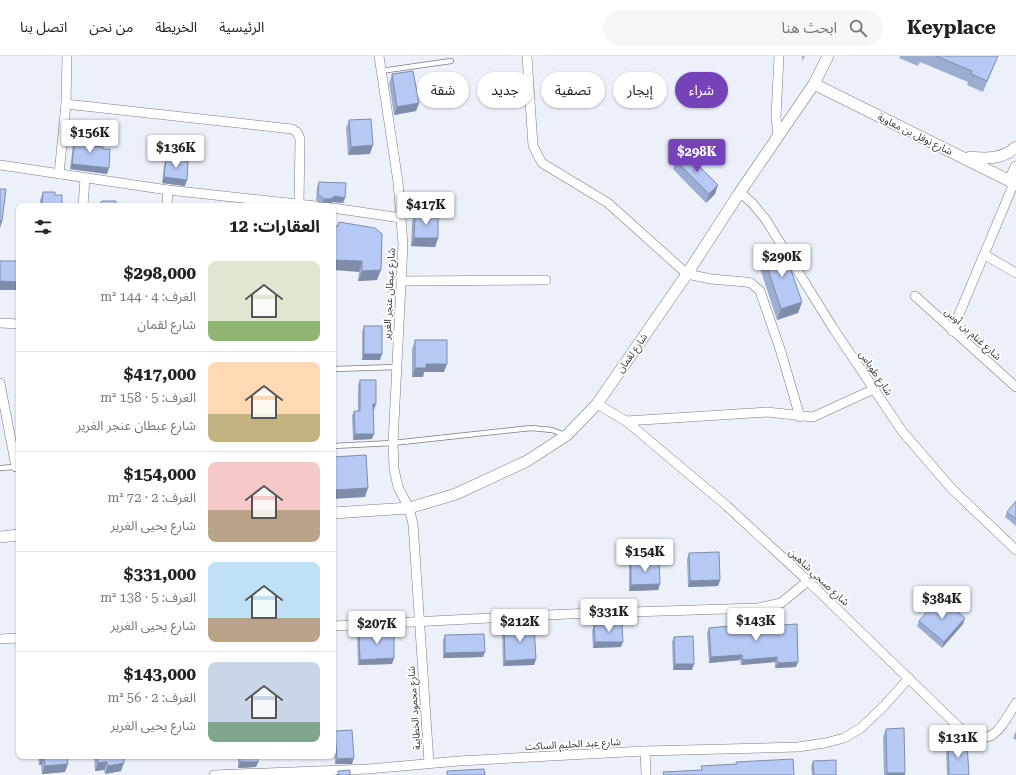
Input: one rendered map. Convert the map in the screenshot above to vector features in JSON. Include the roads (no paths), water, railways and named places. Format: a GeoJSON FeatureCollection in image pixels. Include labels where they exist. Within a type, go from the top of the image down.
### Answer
{"type":"FeatureCollection","features":[{"type":"Feature","properties":{"kind":"street"},"geometry":{"type":"LineString","coordinates":[[60,174],[66,104],[67,56]]}},
{"type":"Feature","properties":{"kind":"street","name":"شارع عبطان عنجر الغرير"},"geometry":{"type":"LineString","coordinates":[[379,56],[398,182],[403,244],[393,443],[394,469],[398,487],[409,508]]}},
{"type":"Feature","properties":{"kind":"street"},"geometry":{"type":"LineString","coordinates":[[527,56],[533,146],[542,163],[608,203],[687,274],[751,283],[760,291],[781,352],[800,417]]}},
{"type":"Feature","properties":{"kind":"street"},"geometry":{"type":"LineString","coordinates":[[778,135],[776,117],[779,56]]}},
{"type":"Feature","properties":{"kind":"street","name":"شارع لقمان"},"geometry":{"type":"LineString","coordinates":[[336,513],[409,508],[456,494],[527,461],[567,436],[596,404],[687,274],[778,135],[814,84],[828,56]]}},
{"type":"Feature","properties":{"kind":"street","name":"شارع نوفل بن معاوية"},"geometry":{"type":"LineString","coordinates":[[814,84],[1014,182]]}},
{"type":"Feature","properties":{"kind":"street"},"geometry":{"type":"LineString","coordinates":[[66,104],[292,130],[297,132],[300,139],[299,203]]}},
{"type":"Feature","properties":{"kind":"street"},"geometry":{"type":"LineString","coordinates":[[961,156],[984,158],[997,157],[1006,155],[1016,147]]}},
{"type":"Feature","properties":{"kind":"street"},"geometry":{"type":"LineString","coordinates":[[0,165],[252,203]]}},
{"type":"Feature","properties":{"kind":"street"},"geometry":{"type":"LineString","coordinates":[[952,331],[985,255],[1014,182],[1016,167]]}},
{"type":"Feature","properties":{"kind":"street"},"geometry":{"type":"LineString","coordinates":[[84,203],[85,178]]}},
{"type":"Feature","properties":{"kind":"street"},"geometry":{"type":"LineString","coordinates":[[167,203],[168,190]]}},
{"type":"Feature","properties":{"kind":"street","name":"شارع طوباس"},"geometry":{"type":"LineString","coordinates":[[740,192],[753,204],[766,220],[902,431],[952,489],[1016,550]]}},
{"type":"Feature","properties":{"kind":"street"},"geometry":{"type":"LineString","coordinates":[[336,208],[401,218]]}},
{"type":"Feature","properties":{"kind":"street"},"geometry":{"type":"LineString","coordinates":[[985,255],[1016,273]]}},
{"type":"Feature","properties":{"kind":"street"},"geometry":{"type":"LineString","coordinates":[[400,281],[546,280]]}},
{"type":"Feature","properties":{"kind":"street","name":"شارع غنام بن أوس"},"geometry":{"type":"LineString","coordinates":[[915,296],[952,331],[1016,387]]}},
{"type":"Feature","properties":{"kind":"street"},"geometry":{"type":"LineString","coordinates":[[0,323],[16,324]]}},
{"type":"Feature","properties":{"kind":"street"},"geometry":{"type":"LineString","coordinates":[[0,383],[16,461]]}},
{"type":"Feature","properties":{"kind":"street"},"geometry":{"type":"LineString","coordinates":[[626,421],[767,412],[800,417],[814,417],[874,389]]}},
{"type":"Feature","properties":{"kind":"street","name":"شارع صبحي شاهين"},"geometry":{"type":"LineString","coordinates":[[596,404],[626,421],[727,506],[808,581],[965,733],[973,738],[983,739],[999,731],[1016,703]]}},
{"type":"Feature","properties":{"kind":"street","name":"شارع محمود الخطايبة"},"geometry":{"type":"LineString","coordinates":[[409,508],[414,540],[429,763]]}},
{"type":"Feature","properties":{"kind":"street"},"geometry":{"type":"LineString","coordinates":[[0,537],[16,535]]}},
{"type":"Feature","properties":{"kind":"street"},"geometry":{"type":"LineString","coordinates":[[336,626],[568,614],[758,608],[781,603],[808,581]]}},
{"type":"Feature","properties":{"kind":"street"},"geometry":{"type":"LineString","coordinates":[[0,639],[16,638]]}},
{"type":"Feature","properties":{"kind":"street","name":"شارع عبد الحليم الساكت"},"geometry":{"type":"LineString","coordinates":[[214,775],[368,772],[429,763],[645,751],[798,747],[825,743],[844,738],[861,728],[884,706],[909,678]]}},
{"type":"Feature","properties":{"kind":"street"},"geometry":{"type":"LineString","coordinates":[[645,751],[646,775]]}},
{"type":"Feature","properties":{"kind":"lane"},"geometry":{"type":"LineString","coordinates":[[381,71],[451,61]]}},
{"type":"Feature","properties":{"kind":"lane"},"geometry":{"type":"LineString","coordinates":[[336,369],[397,367]]}},
{"type":"Feature","properties":{"kind":"lane"},"geometry":{"type":"LineString","coordinates":[[336,446],[393,443],[531,428],[552,430],[567,436]]}},
{"type":"Feature","properties":{"kind":"lane"},"geometry":{"type":"LineString","coordinates":[[0,468],[16,466]]}}]}
